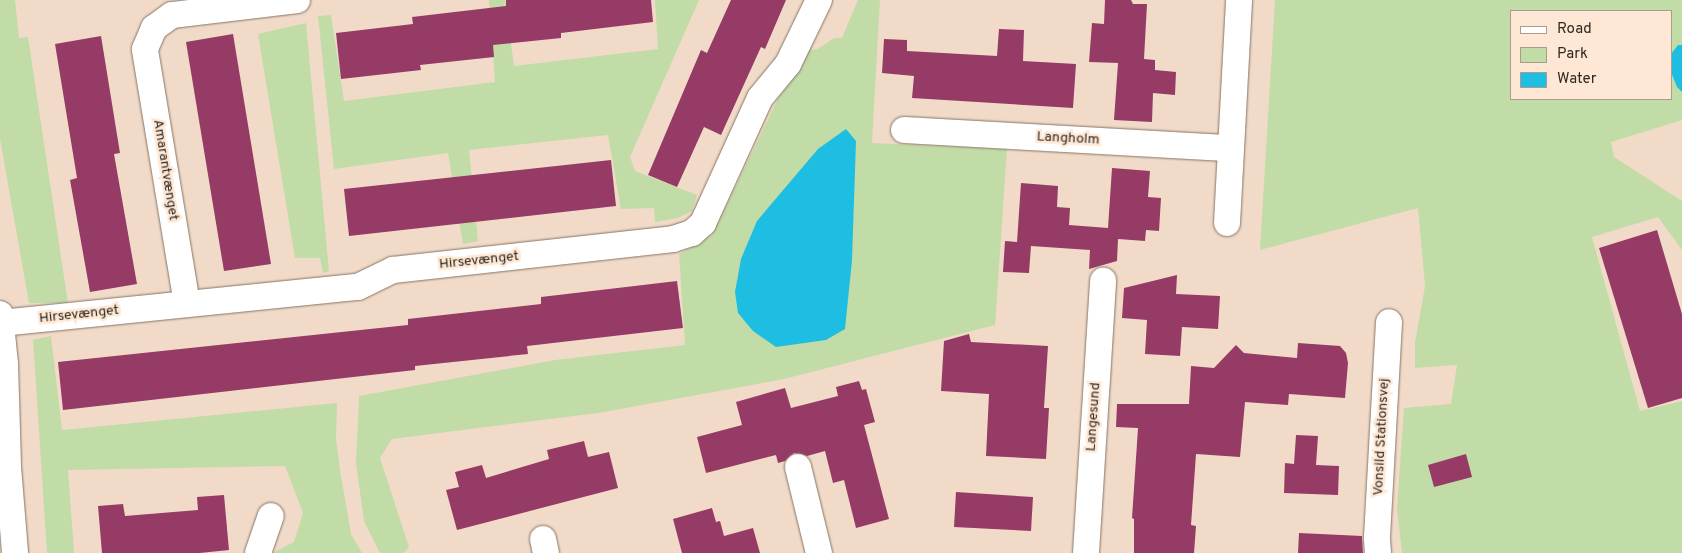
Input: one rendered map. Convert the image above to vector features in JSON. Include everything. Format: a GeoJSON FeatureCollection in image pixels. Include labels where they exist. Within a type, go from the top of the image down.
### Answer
{"type":"FeatureCollection","features":[{"type":"Feature","properties":{"kind":"street","name":"Amarantvænget"},"geometry":{"type":"LineString","coordinates":[[187,304],[145,50],[150,36],[154,28],[172,15],[297,0]]}},
{"type":"Feature","properties":{"kind":"street","name":"Hirsevænget"},"geometry":{"type":"LineString","coordinates":[[0,319],[187,304],[358,287],[393,270],[673,239],[692,233],[703,223],[760,98],[788,64],[819,0]]}},
{"type":"Feature","properties":{"kind":"street"},"geometry":{"type":"LineString","coordinates":[[1227,223],[1239,0]]}},
{"type":"Feature","properties":{"kind":"street","name":"Langholm"},"geometry":{"type":"LineString","coordinates":[[904,130],[1231,148]]}},
{"type":"Feature","properties":{"kind":"street","name":"Langesund"},"geometry":{"type":"LineString","coordinates":[[1086,553],[1103,281]]}},
{"type":"Feature","properties":{"kind":"street"},"geometry":{"type":"LineString","coordinates":[[0,319],[5,364],[8,467],[15,553]]}},
{"type":"Feature","properties":{"kind":"street","name":"Vonsild Stationsvej"},"geometry":{"type":"LineString","coordinates":[[1378,553],[1376,537],[1389,322]]}},
{"type":"Feature","properties":{"kind":"street"},"geometry":{"type":"LineString","coordinates":[[798,466],[819,553]]}},
{"type":"Feature","properties":{"kind":"street"},"geometry":{"type":"LineString","coordinates":[[258,553],[271,516]]}},
{"type":"Feature","properties":{"kind":"green space"},"geometry":{"type":"Polygon","coordinates":[[[0,0],[15,0],[19,38],[28,37],[68,303],[29,303],[0,139],[0,0]]]}},
{"type":"Feature","properties":{"kind":"green space"},"geometry":{"type":"Polygon","coordinates":[[[489,0],[505,0],[514,66],[658,49],[655,0],[699,0],[630,157],[635,171],[697,195],[692,211],[678,218],[655,222],[654,208],[621,209],[608,135],[469,150],[478,241],[463,244],[448,153],[334,169],[318,16],[331,15],[344,101],[495,82],[489,0]]]}},
{"type":"Feature","properties":{"kind":"green space"},"geometry":{"type":"Polygon","coordinates":[[[858,0],[880,0],[872,143],[1007,149],[995,325],[784,379],[598,413],[392,439],[380,458],[409,547],[404,553],[380,553],[364,521],[356,463],[359,396],[555,360],[685,345],[679,254],[712,235],[779,97],[809,50],[818,49],[834,38],[842,38],[858,0]]]}},
{"type":"Feature","properties":{"kind":"green space"},"geometry":{"type":"Polygon","coordinates":[[[1275,0],[1682,0],[1682,120],[1611,142],[1614,157],[1682,201],[1682,250],[1658,217],[1592,237],[1640,411],[1682,401],[1682,553],[1402,553],[1397,509],[1404,408],[1451,404],[1457,365],[1415,368],[1415,343],[1425,286],[1418,208],[1260,250],[1275,0]]]}},
{"type":"Feature","properties":{"kind":"green space"},"geometry":{"type":"Polygon","coordinates":[[[306,23],[329,271],[323,273],[320,258],[295,258],[258,34],[306,23]]]}},
{"type":"Feature","properties":{"kind":"green space"},"geometry":{"type":"Polygon","coordinates":[[[51,336],[62,430],[337,403],[336,438],[340,470],[351,534],[362,553],[272,553],[294,542],[303,513],[285,466],[68,470],[74,553],[47,553],[33,340],[51,336]]]}},
{"type":"Feature","properties":{"kind":"water"},"geometry":{"type":"Polygon","coordinates":[[[1678,45],[1682,45],[1682,92],[1677,87],[1672,74],[1672,53],[1678,45]]]}},
{"type":"Feature","properties":{"kind":"water"},"geometry":{"type":"Polygon","coordinates":[[[846,129],[856,141],[852,260],[845,329],[826,340],[776,347],[753,331],[738,313],[735,292],[741,259],[757,221],[818,149],[846,129]]]}},
{"type":"Feature","properties":{"kind":"building"},"geometry":{"type":"Polygon","coordinates":[[[506,0],[651,0],[653,22],[561,33],[561,38],[493,45],[494,57],[420,65],[421,70],[341,79],[336,33],[413,24],[412,17],[506,6],[506,0]]]}},
{"type":"Feature","properties":{"kind":"building"},"geometry":{"type":"Polygon","coordinates":[[[731,0],[786,0],[765,49],[761,47],[721,135],[704,127],[677,187],[648,175],[701,50],[707,53],[731,0]]]}},
{"type":"Feature","properties":{"kind":"building"},"geometry":{"type":"Polygon","coordinates":[[[1105,0],[1131,0],[1133,4],[1147,4],[1144,59],[1155,60],[1155,70],[1176,72],[1175,95],[1153,93],[1152,122],[1114,120],[1118,63],[1089,62],[1092,23],[1104,24],[1105,0]]]}},
{"type":"Feature","properties":{"kind":"building"},"geometry":{"type":"Polygon","coordinates":[[[999,29],[1024,30],[1023,61],[1076,64],[1073,108],[912,98],[914,76],[882,73],[884,39],[907,40],[907,51],[997,56],[999,29]]]}},
{"type":"Feature","properties":{"kind":"building"},"geometry":{"type":"Polygon","coordinates":[[[233,34],[271,264],[224,271],[186,42],[233,34]]]}},
{"type":"Feature","properties":{"kind":"building"},"geometry":{"type":"Polygon","coordinates":[[[101,36],[120,153],[114,154],[137,284],[90,292],[70,180],[77,178],[55,44],[101,36]]]}},
{"type":"Feature","properties":{"kind":"building"},"geometry":{"type":"Polygon","coordinates":[[[611,160],[616,206],[349,236],[344,189],[611,160]]]}},
{"type":"Feature","properties":{"kind":"building"},"geometry":{"type":"Polygon","coordinates":[[[1112,168],[1150,171],[1148,197],[1161,198],[1159,231],[1146,230],[1145,241],[1118,239],[1117,261],[1089,269],[1090,250],[1031,246],[1029,273],[1003,272],[1005,241],[1017,242],[1021,183],[1058,186],[1057,207],[1070,208],[1069,225],[1108,228],[1112,168]]]}},
{"type":"Feature","properties":{"kind":"building"},"geometry":{"type":"Polygon","coordinates":[[[1657,230],[1682,314],[1682,398],[1648,408],[1599,248],[1657,230]]]}},
{"type":"Feature","properties":{"kind":"building"},"geometry":{"type":"Polygon","coordinates":[[[1177,275],[1176,294],[1220,296],[1218,329],[1182,327],[1180,356],[1145,354],[1147,320],[1122,318],[1124,288],[1177,275]]]}},
{"type":"Feature","properties":{"kind":"building"},"geometry":{"type":"Polygon","coordinates":[[[677,281],[683,328],[527,346],[528,354],[415,366],[415,370],[63,410],[58,362],[408,325],[408,319],[541,304],[541,297],[677,281]]]}},
{"type":"Feature","properties":{"kind":"building"},"geometry":{"type":"Polygon","coordinates":[[[969,334],[971,342],[1048,346],[1044,408],[1049,408],[1046,459],[986,456],[989,394],[941,391],[944,341],[969,334]]]}},
{"type":"Feature","properties":{"kind":"building"},"geometry":{"type":"Polygon","coordinates":[[[1298,343],[1340,346],[1346,353],[1348,363],[1345,398],[1289,394],[1288,405],[1245,402],[1240,457],[1196,454],[1191,525],[1196,526],[1194,553],[1134,553],[1134,519],[1132,518],[1138,428],[1116,427],[1117,404],[1189,404],[1191,366],[1214,368],[1236,345],[1244,353],[1297,358],[1298,343]]]}},
{"type":"Feature","properties":{"kind":"building"},"geometry":{"type":"Polygon","coordinates":[[[859,381],[862,390],[866,389],[875,422],[864,425],[889,519],[856,528],[844,480],[833,483],[825,451],[807,456],[794,453],[785,461],[778,463],[776,455],[706,473],[697,437],[742,425],[736,402],[785,388],[791,408],[838,396],[836,387],[859,381]]]}},
{"type":"Feature","properties":{"kind":"building"},"geometry":{"type":"Polygon","coordinates":[[[1296,435],[1318,436],[1316,465],[1339,466],[1338,495],[1284,493],[1285,463],[1294,464],[1296,435]]]}},
{"type":"Feature","properties":{"kind":"building"},"geometry":{"type":"Polygon","coordinates":[[[584,441],[588,457],[609,452],[618,488],[457,530],[446,490],[459,487],[455,472],[482,465],[486,478],[549,459],[547,450],[584,441]]]}},
{"type":"Feature","properties":{"kind":"building"},"geometry":{"type":"Polygon","coordinates":[[[1466,454],[1472,477],[1434,487],[1428,465],[1466,454]]]}},
{"type":"Feature","properties":{"kind":"building"},"geometry":{"type":"Polygon","coordinates":[[[956,492],[1033,497],[1031,531],[954,527],[956,492]]]}},
{"type":"Feature","properties":{"kind":"building"},"geometry":{"type":"Polygon","coordinates":[[[224,495],[229,550],[200,553],[102,553],[98,506],[123,504],[125,516],[198,510],[197,497],[224,495]]]}},
{"type":"Feature","properties":{"kind":"building"},"geometry":{"type":"Polygon","coordinates":[[[712,508],[716,522],[720,521],[724,536],[753,528],[760,553],[682,553],[673,519],[712,508]]]}},
{"type":"Feature","properties":{"kind":"building"},"geometry":{"type":"Polygon","coordinates":[[[1299,533],[1362,536],[1363,553],[1298,553],[1299,533]]]}}]}
